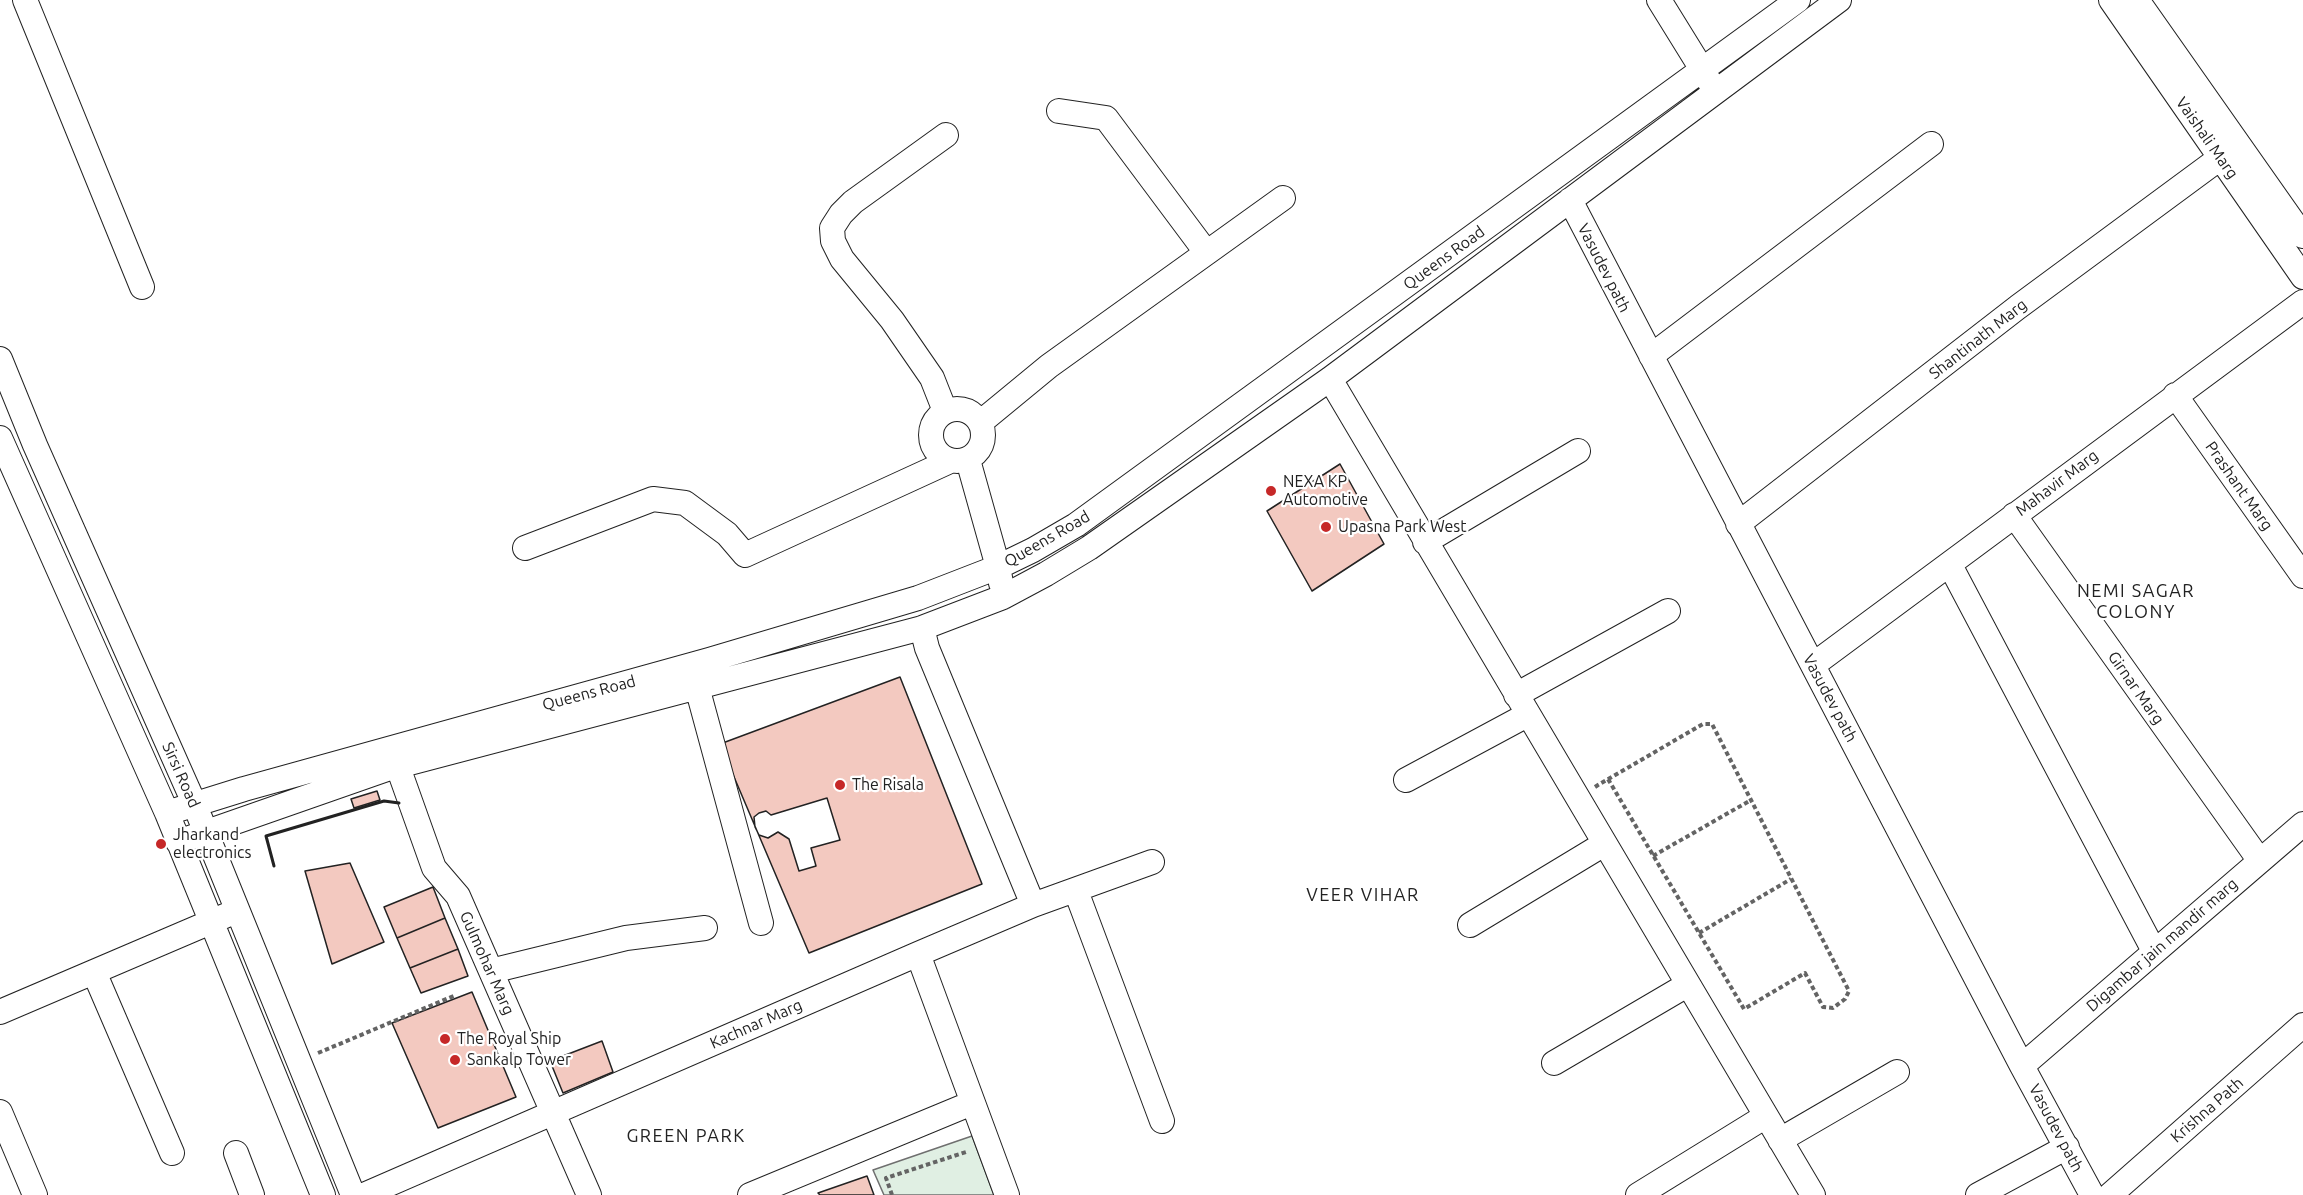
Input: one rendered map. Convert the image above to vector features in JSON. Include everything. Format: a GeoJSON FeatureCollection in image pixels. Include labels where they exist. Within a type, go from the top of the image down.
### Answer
{"type":"FeatureCollection","features":[{"type":"Feature","properties":{"kind":"street"},"geometry":{"type":"LineString","coordinates":[[24,0],[142,287]]}},
{"type":"Feature","properties":{"kind":"street"},"geometry":{"type":"LineString","coordinates":[[1659,0],[1716,92]]}},
{"type":"Feature","properties":{"kind":"street","name":"Queens Road"},"geometry":{"type":"LineString","coordinates":[[167,813],[194,803],[709,660],[918,598],[999,567],[1076,525],[1798,0]]}},
{"type":"Feature","properties":{"kind":"street","name":"Queens Road"},"geometry":{"type":"LineString","coordinates":[[178,842],[398,766],[922,627],[1003,597],[1089,548],[1330,379],[1839,0]]}},
{"type":"Feature","properties":{"kind":"street","name":"Vaishali Marg"},"geometry":{"type":"LineString","coordinates":[[2111,0],[2303,277]]}},
{"type":"Feature","properties":{"kind":"street","name":"Vaishali Marg"},"geometry":{"type":"LineString","coordinates":[[2137,0],[2303,236]]}},
{"type":"Feature","properties":{"kind":"street"},"geometry":{"type":"LineString","coordinates":[[1059,111],[1106,118],[1206,252]]}},
{"type":"Feature","properties":{"kind":"street"},"geometry":{"type":"LineString","coordinates":[[945,411],[932,378],[892,320],[842,259],[833,241],[832,228],[853,202],[946,135]]}},
{"type":"Feature","properties":{"kind":"street"},"geometry":{"type":"LineString","coordinates":[[1651,356],[1931,144]]}},
{"type":"Feature","properties":{"kind":"street","name":"Shantinath Marg"},"geometry":{"type":"LineString","coordinates":[[1738,524],[2018,307],[2220,158]]}},
{"type":"Feature","properties":{"kind":"street"},"geometry":{"type":"LineString","coordinates":[[981,422],[1049,366],[1283,198]]}},
{"type":"Feature","properties":{"kind":"street","name":"Vasudev path"},"geometry":{"type":"LineString","coordinates":[[1570,200],[2022,1066],[2092,1195]]}},
{"type":"Feature","properties":{"kind":"street","name":"Mahavir Marg"},"geometry":{"type":"LineString","coordinates":[[1813,665],[2303,302]]}},
{"type":"Feature","properties":{"kind":"street","name":"Sirsi Road"},"geometry":{"type":"LineString","coordinates":[[0,359],[35,445],[194,803],[353,1195]]}},
{"type":"Feature","properties":{"kind":"street"},"geometry":{"type":"LineString","coordinates":[[1330,379],[1577,800],[1813,1195]]}},
{"type":"Feature","properties":{"kind":"street","name":"Prashant Marg"},"geometry":{"type":"LineString","coordinates":[[2175,395],[2303,576]]}},
{"type":"Feature","properties":{"kind":"street"},"geometry":{"type":"LineString","coordinates":[[525,548],[653,500],[685,503],[727,534],[746,555],[959,460],[975,455],[984,440],[981,422],[975,415],[961,408],[945,411],[938,417],[931,433],[935,450],[959,460],[999,567],[1003,597]]}},
{"type":"Feature","properties":{"kind":"street"},"geometry":{"type":"LineString","coordinates":[[2,452],[35,445]]}},
{"type":"Feature","properties":{"kind":"street"},"geometry":{"type":"LineString","coordinates":[[1425,542],[1578,451]]}},
{"type":"Feature","properties":{"kind":"street","name":"Sirsi Road"},"geometry":{"type":"LineString","coordinates":[[2,452],[167,813],[323,1195]]}},
{"type":"Feature","properties":{"kind":"street","name":"Girnar Marg"},"geometry":{"type":"LineString","coordinates":[[2014,515],[2260,861]]}},
{"type":"Feature","properties":{"kind":"street"},"geometry":{"type":"LineString","coordinates":[[1950,565],[2154,951]]}},
{"type":"Feature","properties":{"kind":"street"},"geometry":{"type":"LineString","coordinates":[[1406,780],[1668,611]]}},
{"type":"Feature","properties":{"kind":"street"},"geometry":{"type":"LineString","coordinates":[[922,627],[927,648],[1033,905]]}},
{"type":"Feature","properties":{"kind":"street"},"geometry":{"type":"LineString","coordinates":[[697,687],[761,923]]}},
{"type":"Feature","properties":{"kind":"street","name":"Gulmohar Marg"},"geometry":{"type":"LineString","coordinates":[[398,766],[434,868],[458,896],[589,1195]]}},
{"type":"Feature","properties":{"kind":"street","name":"Digambar jain mandir marg"},"geometry":{"type":"LineString","coordinates":[[2022,1066],[2303,824]]}},
{"type":"Feature","properties":{"kind":"street"},"geometry":{"type":"LineString","coordinates":[[1470,925],[1604,844]]}},
{"type":"Feature","properties":{"kind":"street","name":"Kachnar Marg"},"geometry":{"type":"LineString","coordinates":[[364,1195],[1033,905],[1152,862]]}},
{"type":"Feature","properties":{"kind":"street"},"geometry":{"type":"LineString","coordinates":[[1076,891],[1162,1121]]}},
{"type":"Feature","properties":{"kind":"street"},"geometry":{"type":"LineString","coordinates":[[0,1012],[238,910]]}},
{"type":"Feature","properties":{"kind":"street"},"geometry":{"type":"LineString","coordinates":[[491,971],[626,938],[705,928]]}},
{"type":"Feature","properties":{"kind":"street"},"geometry":{"type":"LineString","coordinates":[[918,954],[1007,1195]]}},
{"type":"Feature","properties":{"kind":"street"},"geometry":{"type":"LineString","coordinates":[[94,972],[172,1153]]}},
{"type":"Feature","properties":{"kind":"street"},"geometry":{"type":"LineString","coordinates":[[1554,1063],[1687,985]]}},
{"type":"Feature","properties":{"kind":"street","name":"Krishna Path"},"geometry":{"type":"LineString","coordinates":[[2110,1195],[2303,1025]]}},
{"type":"Feature","properties":{"kind":"street"},"geometry":{"type":"LineString","coordinates":[[1780,1140],[1897,1072]]}},
{"type":"Feature","properties":{"kind":"street"},"geometry":{"type":"LineString","coordinates":[[750,1195],[972,1103]]}},
{"type":"Feature","properties":{"kind":"street"},"geometry":{"type":"LineString","coordinates":[[0,1112],[36,1195]]}},
{"type":"Feature","properties":{"kind":"street"},"geometry":{"type":"LineString","coordinates":[[1638,1195],[1766,1116]]}},
{"type":"Feature","properties":{"kind":"street"},"geometry":{"type":"LineString","coordinates":[[1978,1195],[2067,1147]]}},
{"type":"Feature","properties":{"kind":"street"},"geometry":{"type":"LineString","coordinates":[[236,1153],[246,1193]]}},
{"type":"Feature","properties":{"kind":"path"},"geometry":{"type":"LineString","coordinates":[[1577,800],[1608,779],[1703,724],[1712,724],[1849,991],[1845,999],[1833,1008],[1822,1007],[1805,973],[1744,1009],[1608,779]]}},
{"type":"Feature","properties":{"kind":"path"},"geometry":{"type":"LineString","coordinates":[[1653,856],[1751,800]]}},
{"type":"Feature","properties":{"kind":"path"},"geometry":{"type":"LineString","coordinates":[[1699,933],[1791,879]]}},
{"type":"Feature","properties":{"kind":"path"},"geometry":{"type":"LineString","coordinates":[[298,1062],[456,995]]}},
{"type":"Feature","properties":{"kind":"path"},"geometry":{"type":"LineString","coordinates":[[892,1195],[886,1178],[966,1150],[970,1162]]}},
{"type":"Feature","properties":{"kind":"green space"},"geometry":{"type":"Polygon","coordinates":[[[972,1136],[994,1195],[884,1195],[873,1170],[972,1136]]]}},
{"type":"Feature","properties":{"kind":"building","name":"Upasna Park West"},"geometry":{"type":"Polygon","coordinates":[[[1340,464],[1384,544],[1312,591],[1267,511],[1340,464]]]}},
{"type":"Feature","properties":{"kind":"building","name":"The Risala"},"geometry":{"type":"Polygon","coordinates":[[[900,677],[982,884],[809,953],[720,744],[900,677]]]}},
{"type":"Feature","properties":{"kind":"building"},"geometry":{"type":"Polygon","coordinates":[[[377,791],[380,800],[354,808],[351,799],[377,791]]]}},
{"type":"Feature","properties":{"kind":"building"},"geometry":{"type":"Polygon","coordinates":[[[827,798],[840,840],[811,848],[816,866],[799,871],[789,839],[778,832],[768,838],[759,835],[754,817],[766,811],[771,815],[827,798]]]}},
{"type":"Feature","properties":{"kind":"building"},"geometry":{"type":"Polygon","coordinates":[[[350,863],[384,942],[332,964],[305,871],[350,863]]]}},
{"type":"Feature","properties":{"kind":"building"},"geometry":{"type":"Polygon","coordinates":[[[433,887],[445,918],[397,938],[384,907],[433,887]]]}},
{"type":"Feature","properties":{"kind":"building"},"geometry":{"type":"Polygon","coordinates":[[[445,918],[458,949],[410,968],[397,938],[445,918]]]}},
{"type":"Feature","properties":{"kind":"building"},"geometry":{"type":"Polygon","coordinates":[[[458,949],[468,976],[421,993],[410,968],[458,949]]]}},
{"type":"Feature","properties":{"kind":"building","name":"Sankalp Tower"},"geometry":{"type":"Polygon","coordinates":[[[472,992],[516,1097],[438,1128],[392,1023],[472,992]]]}},
{"type":"Feature","properties":{"kind":"building"},"geometry":{"type":"Polygon","coordinates":[[[602,1041],[613,1072],[563,1093],[550,1061],[602,1041]]]}},
{"type":"Feature","properties":{"kind":"building"},"geometry":{"type":"Polygon","coordinates":[[[867,1176],[874,1195],[820,1195],[818,1193],[867,1176]]]}},
{"type":"Feature","properties":{"kind":"wall"},"geometry":{"type":"LineString","coordinates":[[274,866],[266,836],[384,801],[399,803]]}},
{"type":"Feature","properties":{"kind":"place","name":"NEXA KP Automotive"},"geometry":{"type":"Point","coordinates":[1271,491]}},
{"type":"Feature","properties":{"kind":"place","name":"Upasna Park West"},"geometry":{"type":"Point","coordinates":[1326,527]}},
{"type":"Feature","properties":{"kind":"place","name":"The Risala"},"geometry":{"type":"Point","coordinates":[840,785]}},
{"type":"Feature","properties":{"kind":"place","name":"Jharkand electronics"},"geometry":{"type":"Point","coordinates":[161,844]}},
{"type":"Feature","properties":{"kind":"place","name":"The Royal Ship"},"geometry":{"type":"Point","coordinates":[445,1039]}},
{"type":"Feature","properties":{"kind":"place","name":"Sankalp Tower"},"geometry":{"type":"Point","coordinates":[455,1060]}},
{"type":"Feature","properties":{"kind":"district","name":"NEMI SAGAR COLONY"},"geometry":{"type":"Point","coordinates":[2136,601]}},
{"type":"Feature","properties":{"kind":"district","name":"VEER VIHAR"},"geometry":{"type":"Point","coordinates":[1363,895]}},
{"type":"Feature","properties":{"kind":"district","name":"GREEN PARK"},"geometry":{"type":"Point","coordinates":[686,1136]}}]}
